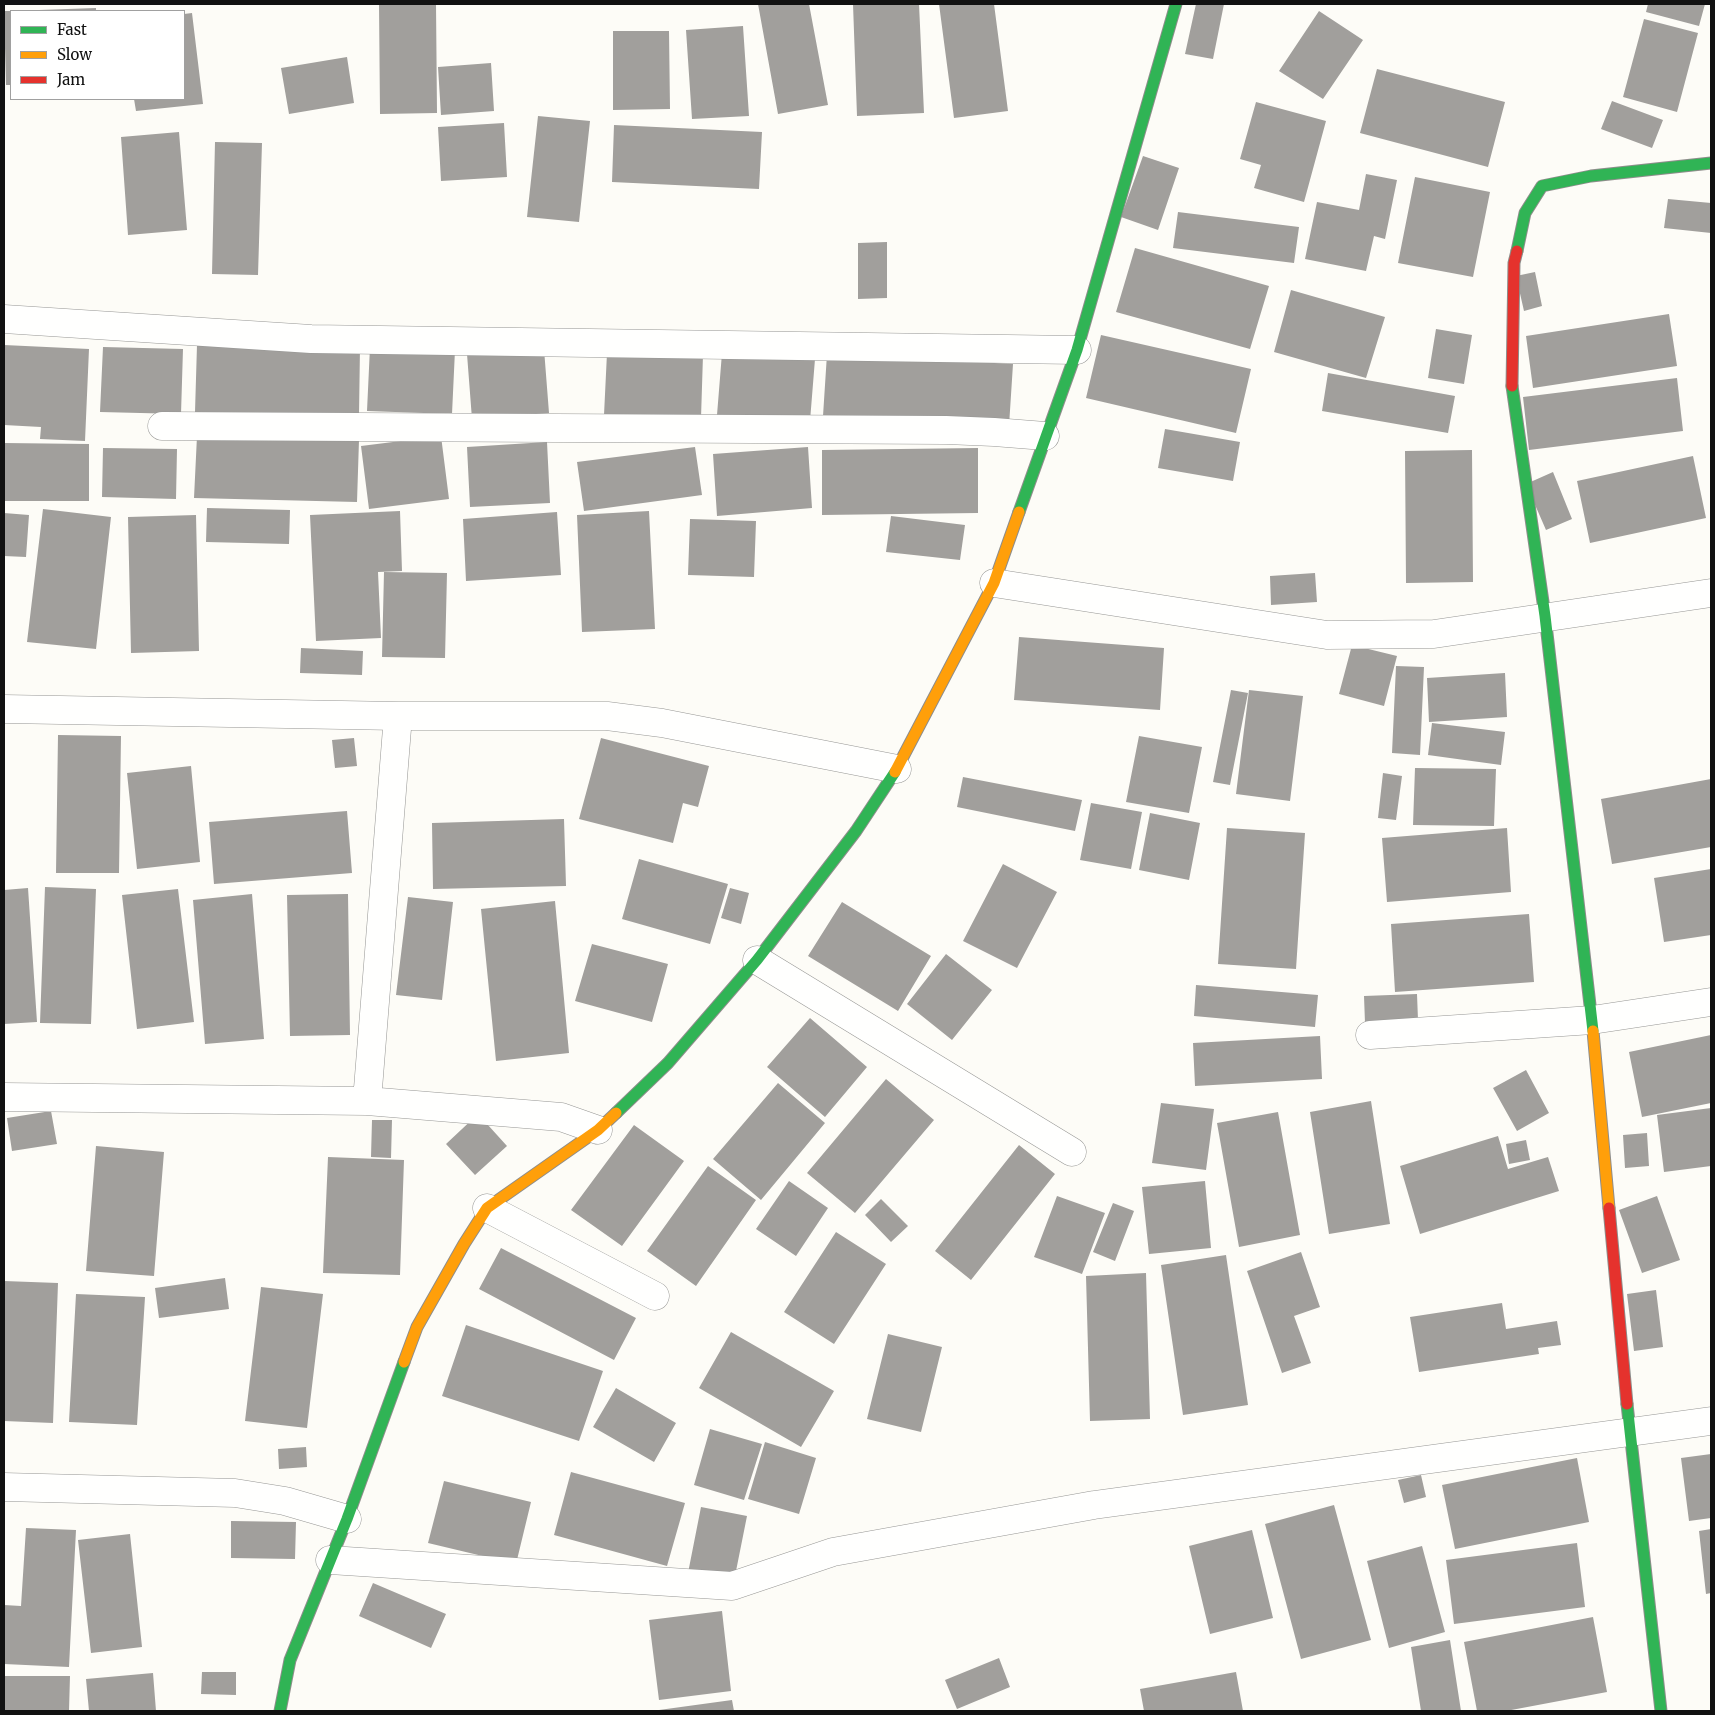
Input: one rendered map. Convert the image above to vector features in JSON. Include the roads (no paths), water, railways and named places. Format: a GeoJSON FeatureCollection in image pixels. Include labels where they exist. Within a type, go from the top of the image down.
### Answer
{"type":"FeatureCollection","features":[{"type":"Feature","properties":{"kind":"street"},"geometry":{"type":"LineString","coordinates":[[280,1711],[290,1660],[347,1518],[417,1327],[464,1244],[487,1208],[598,1130],[668,1063],[757,960],[856,831],[897,769],[994,583],[1076,350],[1176,4]]}},
{"type":"Feature","properties":{"kind":"street"},"geometry":{"type":"LineString","coordinates":[[1661,1711],[1629,1432],[1592,1020],[1545,616],[1511,381],[1514,263],[1525,213],[1542,186],[1592,176],[1711,163]]}},
{"type":"Feature","properties":{"kind":"street"},"geometry":{"type":"LineString","coordinates":[[4,319],[311,339],[1076,350]]}},
{"type":"Feature","properties":{"kind":"street"},"geometry":{"type":"LineString","coordinates":[[162,426],[936,430],[1045,436]]}},
{"type":"Feature","properties":{"kind":"street"},"geometry":{"type":"LineString","coordinates":[[994,583],[1327,635],[1434,634],[1545,616],[1711,593]]}},
{"type":"Feature","properties":{"kind":"street"},"geometry":{"type":"LineString","coordinates":[[4,709],[398,716],[607,716],[662,723],[897,769]]}},
{"type":"Feature","properties":{"kind":"street"},"geometry":{"type":"LineString","coordinates":[[367,1100],[398,716]]}},
{"type":"Feature","properties":{"kind":"street"},"geometry":{"type":"LineString","coordinates":[[757,960],[1072,1152]]}},
{"type":"Feature","properties":{"kind":"street"},"geometry":{"type":"LineString","coordinates":[[1370,1036],[1592,1020],[1711,1002]]}},
{"type":"Feature","properties":{"kind":"street"},"geometry":{"type":"LineString","coordinates":[[4,1097],[367,1100],[561,1117],[598,1130]]}},
{"type":"Feature","properties":{"kind":"street"},"geometry":{"type":"LineString","coordinates":[[487,1208],[654,1296]]}},
{"type":"Feature","properties":{"kind":"street"},"geometry":{"type":"LineString","coordinates":[[330,1560],[732,1586],[833,1552],[1094,1505],[1711,1421]]}},
{"type":"Feature","properties":{"kind":"street"},"geometry":{"type":"LineString","coordinates":[[4,1488],[235,1493],[286,1501],[347,1518]]}}]}
